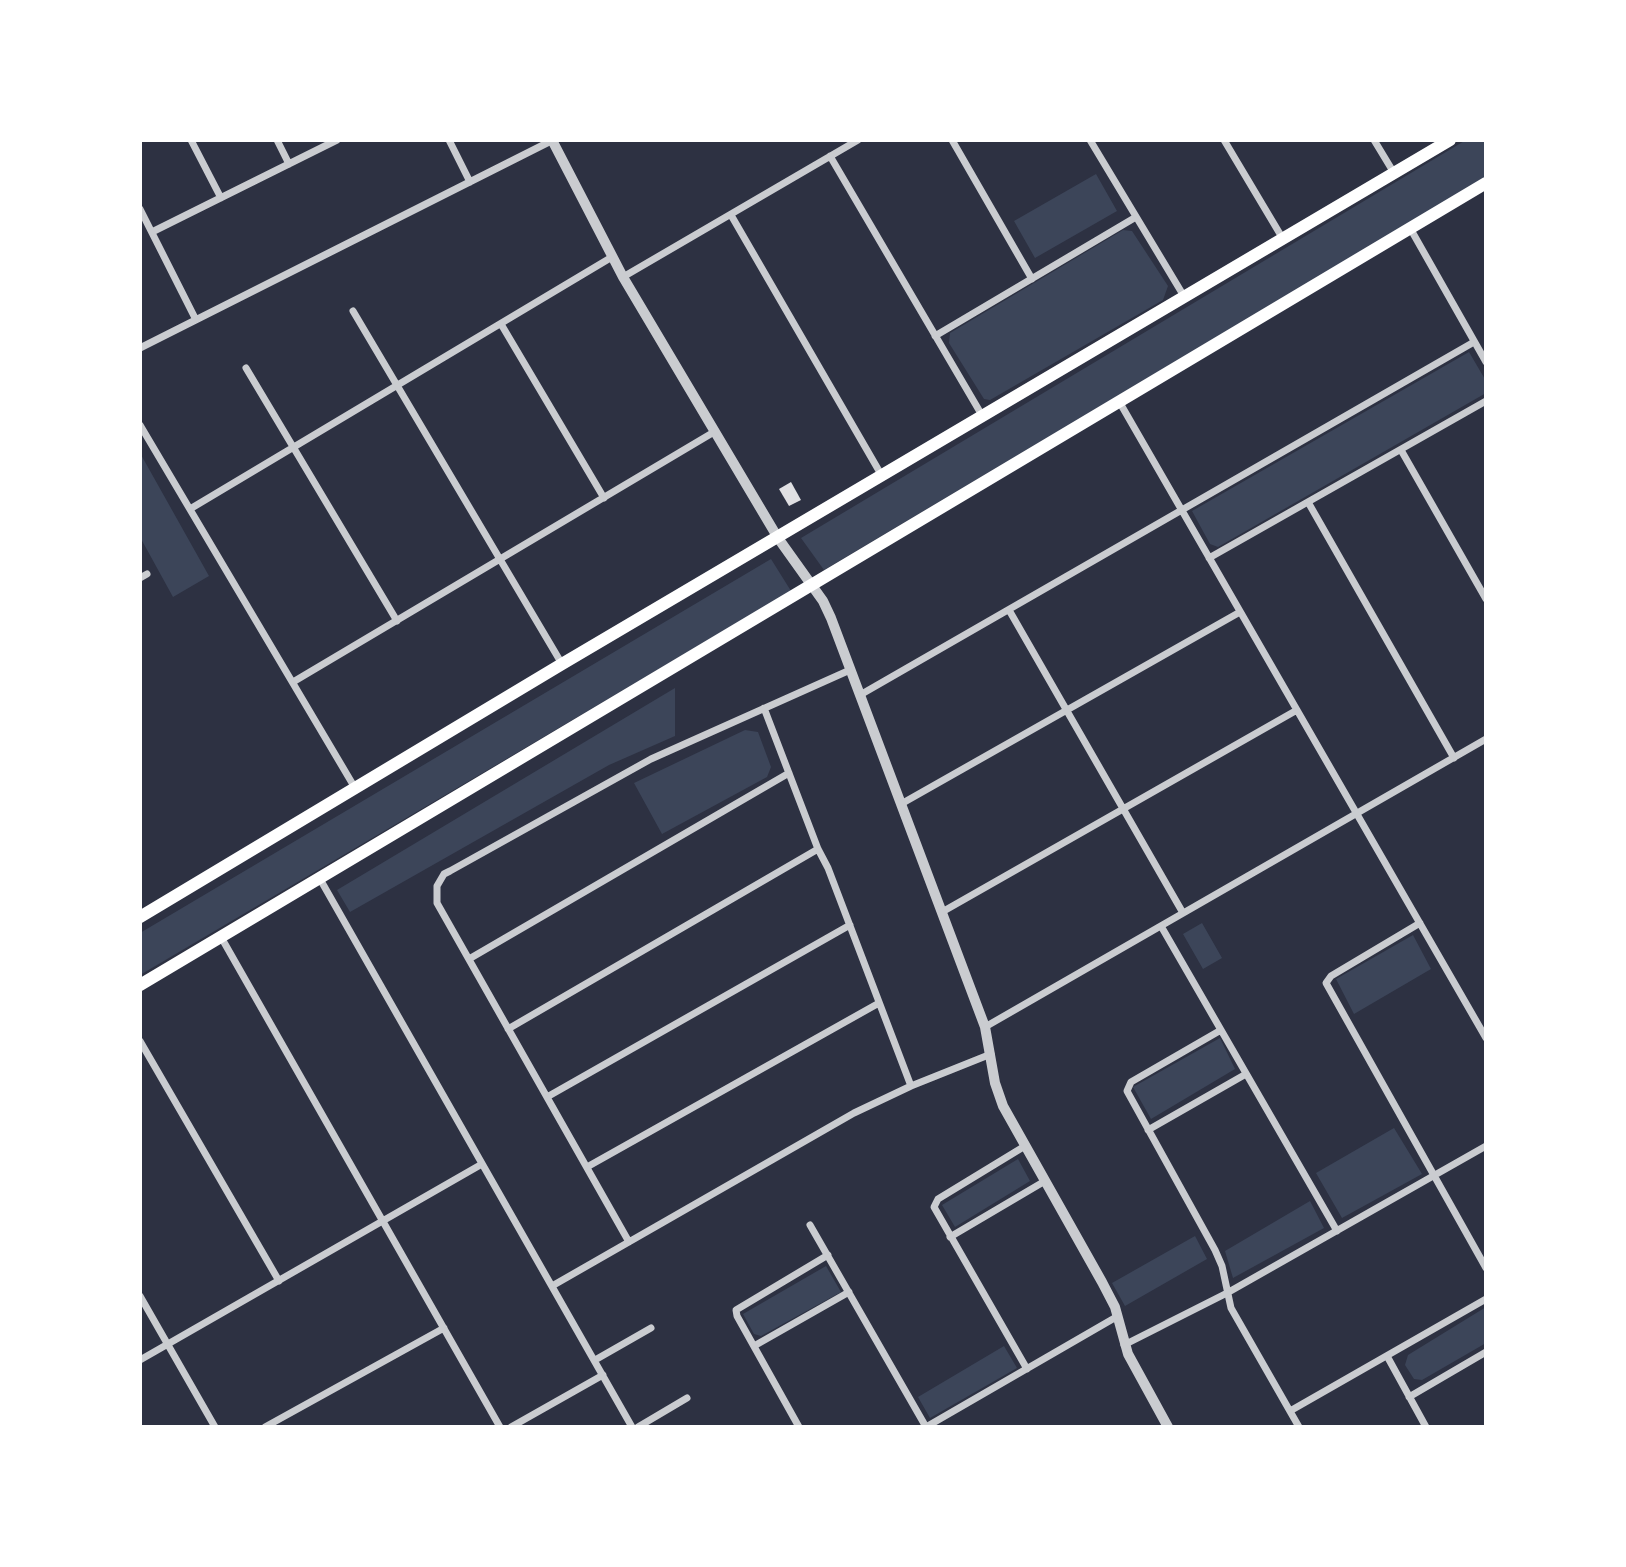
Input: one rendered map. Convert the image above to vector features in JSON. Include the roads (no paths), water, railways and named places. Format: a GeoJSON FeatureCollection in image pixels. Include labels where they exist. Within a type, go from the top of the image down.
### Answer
{"type":"FeatureCollection","features":[{"type":"Feature","properties":{"kind":"main road"},"geometry":{"type":"LineString","coordinates":[[140,917],[562,664],[1450,140]]}},
{"type":"Feature","properties":{"kind":"main road"},"geometry":{"type":"LineString","coordinates":[[140,985],[1486,183]]}},
{"type":"Feature","properties":{"kind":"street"},"geometry":{"type":"LineString","coordinates":[[191,140],[221,198]]}},
{"type":"Feature","properties":{"kind":"street"},"geometry":{"type":"LineString","coordinates":[[277,140],[289,164]]}},
{"type":"Feature","properties":{"kind":"street"},"geometry":{"type":"LineString","coordinates":[[152,232],[337,140]]}},
{"type":"Feature","properties":{"kind":"street"},"geometry":{"type":"LineString","coordinates":[[449,140],[470,182]]}},
{"type":"Feature","properties":{"kind":"street"},"geometry":{"type":"LineString","coordinates":[[140,348],[552,140],[623,277],[778,538],[831,618],[985,1027],[999,1095],[1102,1282],[1118,1316],[1124,1345],[1168,1427]]}},
{"type":"Feature","properties":{"kind":"street"},"geometry":{"type":"LineString","coordinates":[[623,277],[858,140]]}},
{"type":"Feature","properties":{"kind":"street"},"geometry":{"type":"LineString","coordinates":[[952,140],[1032,279]]}},
{"type":"Feature","properties":{"kind":"street"},"geometry":{"type":"LineString","coordinates":[[1090,140],[1185,298]]}},
{"type":"Feature","properties":{"kind":"street"},"geometry":{"type":"LineString","coordinates":[[1224,140],[1283,240]]}},
{"type":"Feature","properties":{"kind":"street"},"geometry":{"type":"LineString","coordinates":[[1374,140],[1395,174]]}},
{"type":"Feature","properties":{"kind":"street"},"geometry":{"type":"LineString","coordinates":[[830,156],[983,417]]}},
{"type":"Feature","properties":{"kind":"street"},"geometry":{"type":"LineString","coordinates":[[140,209],[196,320]]}},
{"type":"Feature","properties":{"kind":"street"},"geometry":{"type":"LineString","coordinates":[[731,215],[882,476]]}},
{"type":"Feature","properties":{"kind":"street"},"geometry":{"type":"LineString","coordinates":[[935,336],[1136,217]]}},
{"type":"Feature","properties":{"kind":"street"},"geometry":{"type":"LineString","coordinates":[[1410,228],[1486,362]]}},
{"type":"Feature","properties":{"kind":"street"},"geometry":{"type":"LineString","coordinates":[[190,509],[612,257]]}},
{"type":"Feature","properties":{"kind":"street"},"geometry":{"type":"LineString","coordinates":[[353,311],[562,664]]}},
{"type":"Feature","properties":{"kind":"street"},"geometry":{"type":"LineString","coordinates":[[501,324],[604,498]]}},
{"type":"Feature","properties":{"kind":"street"},"geometry":{"type":"LineString","coordinates":[[860,695],[1474,342]]}},
{"type":"Feature","properties":{"kind":"street"},"geometry":{"type":"LineString","coordinates":[[246,368],[397,621]]}},
{"type":"Feature","properties":{"kind":"street"},"geometry":{"type":"LineString","coordinates":[[1209,558],[1486,401]]}},
{"type":"Feature","properties":{"kind":"street"},"geometry":{"type":"LineString","coordinates":[[1120,403],[1486,1038]]}},
{"type":"Feature","properties":{"kind":"street"},"geometry":{"type":"LineString","coordinates":[[140,425],[355,788]]}},
{"type":"Feature","properties":{"kind":"street"},"geometry":{"type":"LineString","coordinates":[[293,682],[714,432]]}},
{"type":"Feature","properties":{"kind":"street"},"geometry":{"type":"LineString","coordinates":[[1401,450],[1486,599]]}},
{"type":"Feature","properties":{"kind":"street"},"geometry":{"type":"LineString","coordinates":[[1308,502],[1454,758]]}},
{"type":"Feature","properties":{"kind":"street"},"geometry":{"type":"LineString","coordinates":[[1009,610],[1183,913]]}},
{"type":"Feature","properties":{"kind":"street"},"geometry":{"type":"LineString","coordinates":[[901,804],[1240,612]]}},
{"type":"Feature","properties":{"kind":"street"},"geometry":{"type":"LineString","coordinates":[[629,1242],[437,903],[436,886],[444,874],[627,771],[677,746],[850,670]]}},
{"type":"Feature","properties":{"kind":"street"},"geometry":{"type":"LineString","coordinates":[[764,708],[911,1086]]}},
{"type":"Feature","properties":{"kind":"street"},"geometry":{"type":"LineString","coordinates":[[942,912],[1297,710]]}},
{"type":"Feature","properties":{"kind":"street"},"geometry":{"type":"LineString","coordinates":[[985,1027],[1486,739]]}},
{"type":"Feature","properties":{"kind":"street"},"geometry":{"type":"LineString","coordinates":[[469,959],[789,774]]}},
{"type":"Feature","properties":{"kind":"street"},"geometry":{"type":"LineString","coordinates":[[508,1029],[818,849]]}},
{"type":"Feature","properties":{"kind":"street"},"geometry":{"type":"LineString","coordinates":[[320,879],[632,1427]]}},
{"type":"Feature","properties":{"kind":"street"},"geometry":{"type":"LineString","coordinates":[[1420,923],[1327,980],[1328,986],[1486,1268]]}},
{"type":"Feature","properties":{"kind":"street"},"geometry":{"type":"LineString","coordinates":[[547,1097],[850,925]]}},
{"type":"Feature","properties":{"kind":"street"},"geometry":{"type":"LineString","coordinates":[[1161,926],[1337,1231]]}},
{"type":"Feature","properties":{"kind":"street"},"geometry":{"type":"LineString","coordinates":[[221,937],[500,1427]]}},
{"type":"Feature","properties":{"kind":"street"},"geometry":{"type":"LineString","coordinates":[[587,1167],[880,1003]]}},
{"type":"Feature","properties":{"kind":"street"},"geometry":{"type":"LineString","coordinates":[[1221,1030],[1131,1082],[1127,1087],[1128,1094],[1215,1250],[1222,1266],[1234,1314],[1299,1427]]}},
{"type":"Feature","properties":{"kind":"street"},"geometry":{"type":"LineString","coordinates":[[140,1041],[279,1281]]}},
{"type":"Feature","properties":{"kind":"street"},"geometry":{"type":"LineString","coordinates":[[552,1286],[804,1141],[911,1086],[991,1054]]}},
{"type":"Feature","properties":{"kind":"street"},"geometry":{"type":"LineString","coordinates":[[1148,1130],[1247,1074]]}},
{"type":"Feature","properties":{"kind":"street"},"geometry":{"type":"LineString","coordinates":[[1025,1146],[934,1204],[950,1237],[1027,1369]]}},
{"type":"Feature","properties":{"kind":"street"},"geometry":{"type":"LineString","coordinates":[[1124,1345],[1227,1293],[1486,1146]]}},
{"type":"Feature","properties":{"kind":"street"},"geometry":{"type":"LineString","coordinates":[[140,1360],[482,1164]]}},
{"type":"Feature","properties":{"kind":"street"},"geometry":{"type":"LineString","coordinates":[[950,1237],[1045,1181]]}},
{"type":"Feature","properties":{"kind":"street"},"geometry":{"type":"LineString","coordinates":[[810,1224],[926,1427],[1118,1316]]}},
{"type":"Feature","properties":{"kind":"street"},"geometry":{"type":"LineString","coordinates":[[799,1427],[736,1310],[828,1255]]}},
{"type":"Feature","properties":{"kind":"street"},"geometry":{"type":"LineString","coordinates":[[754,1346],[849,1292]]}},
{"type":"Feature","properties":{"kind":"street"},"geometry":{"type":"LineString","coordinates":[[140,1296],[215,1427]]}},
{"type":"Feature","properties":{"kind":"street"},"geometry":{"type":"LineString","coordinates":[[1290,1411],[1486,1300]]}},
{"type":"Feature","properties":{"kind":"street"},"geometry":{"type":"LineString","coordinates":[[265,1427],[444,1328]]}},
{"type":"Feature","properties":{"kind":"street"},"geometry":{"type":"LineString","coordinates":[[595,1360],[651,1328]]}},
{"type":"Feature","properties":{"kind":"street"},"geometry":{"type":"LineString","coordinates":[[1409,1397],[1486,1352]]}},
{"type":"Feature","properties":{"kind":"street"},"geometry":{"type":"LineString","coordinates":[[1387,1356],[1426,1427]]}},
{"type":"Feature","properties":{"kind":"street"},"geometry":{"type":"LineString","coordinates":[[511,1427],[603,1375]]}},
{"type":"Feature","properties":{"kind":"street"},"geometry":{"type":"LineString","coordinates":[[638,1427],[687,1398]]}}]}
